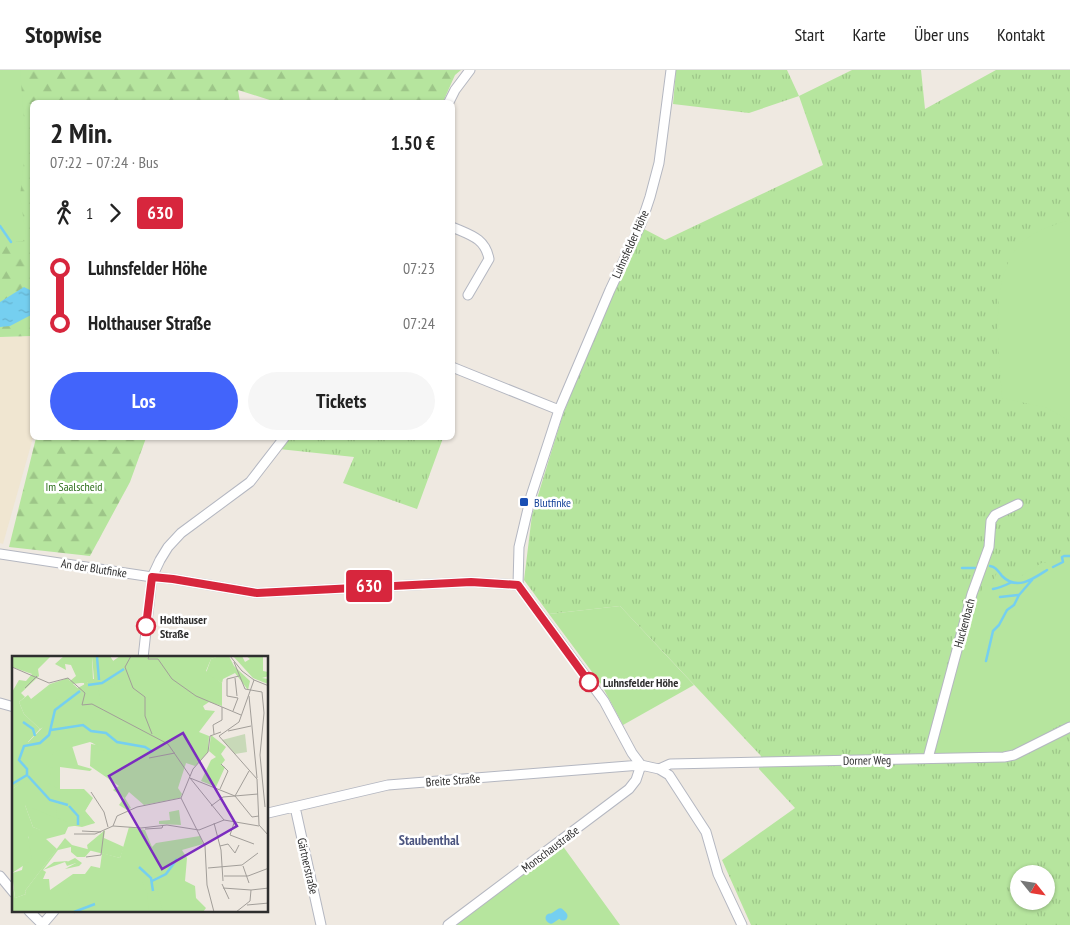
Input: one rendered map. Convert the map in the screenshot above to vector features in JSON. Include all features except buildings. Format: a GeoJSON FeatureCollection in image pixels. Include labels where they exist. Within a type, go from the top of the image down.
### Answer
{"type":"FeatureCollection","features":[{"type":"Feature","properties":{"kind":"street"},"geometry":{"type":"LineString","coordinates":[[450,100],[470,70]]}},
{"type":"Feature","properties":{"kind":"street","name":"Luhnsfelder Höhe"},"geometry":{"type":"LineString","coordinates":[[518,585],[519,547],[523,526],[532,491],[559,410],[610,290],[641,224],[660,163],[672,70]]}},
{"type":"Feature","properties":{"kind":"street"},"geometry":{"type":"LineString","coordinates":[[455,228],[484,244],[488,252],[489,259],[468,295]]}},
{"type":"Feature","properties":{"kind":"street"},"geometry":{"type":"LineString","coordinates":[[455,368],[559,410]]}},
{"type":"Feature","properties":{"kind":"street"},"geometry":{"type":"LineString","coordinates":[[143,656],[152,577],[168,547],[181,534],[250,482],[282,440]]}},
{"type":"Feature","properties":{"kind":"street","name":"Huckenbach"},"geometry":{"type":"LineString","coordinates":[[928,758],[972,594],[989,548],[991,521],[995,515],[1018,504]]}},
{"type":"Feature","properties":{"kind":"street","name":"An der Blutfinke"},"geometry":{"type":"LineString","coordinates":[[0,554],[257,593],[471,582],[518,585]]}},
{"type":"Feature","properties":{"kind":"street"},"geometry":{"type":"LineString","coordinates":[[518,585],[604,701],[632,753],[641,765]]}},
{"type":"Feature","properties":{"kind":"street","name":"Dorner Weg"},"geometry":{"type":"LineString","coordinates":[[659,769],[670,764],[1009,756],[1070,727]]}},
{"type":"Feature","properties":{"kind":"street","name":"Breite Straße"},"geometry":{"type":"LineString","coordinates":[[269,813],[388,785],[641,765],[659,769]]}},
{"type":"Feature","properties":{"kind":"street","name":"Monschaustraße"},"geometry":{"type":"LineString","coordinates":[[448,925],[629,789],[636,780],[641,765]]}},
{"type":"Feature","properties":{"kind":"street"},"geometry":{"type":"LineString","coordinates":[[659,769],[669,776],[706,832],[718,874],[742,925]]}},
{"type":"Feature","properties":{"kind":"street","name":"Gärtnerstraße"},"geometry":{"type":"LineString","coordinates":[[295,807],[321,925]]}},
{"type":"Feature","properties":{"kind":"street"},"geometry":{"type":"LineString","coordinates":[[0,876],[12,891]]}},
{"type":"Feature","properties":{"kind":"street"},"geometry":{"type":"LineString","coordinates":[[30,912],[42,924],[53,912]]}},
{"type":"Feature","properties":{"kind":"shaded area"},"geometry":{"type":"Polygon","coordinates":[[[30,336],[30,440],[32,440],[3,544],[0,543],[0,337],[30,336]]]}},
{"type":"Feature","properties":{"kind":"green space"},"geometry":{"type":"Polygon","coordinates":[[[0,70],[461,70],[455,75],[444,100],[270,100],[238,90],[240,100],[30,100],[30,336],[0,337],[0,70]]]}},
{"type":"Feature","properties":{"kind":"green space"},"geometry":{"type":"Polygon","coordinates":[[[0,70],[20,70],[26,144],[20,196],[26,236],[23,241],[13,242],[5,240],[0,232],[0,70]]]}},
{"type":"Feature","properties":{"kind":"green space"},"geometry":{"type":"Polygon","coordinates":[[[676,70],[787,70],[799,96],[749,113],[673,104],[676,70]]]}},
{"type":"Feature","properties":{"kind":"green space"},"geometry":{"type":"Polygon","coordinates":[[[852,70],[921,70],[925,109],[996,70],[1070,70],[1070,925],[751,925],[722,860],[795,808],[759,769],[761,756],[620,606],[549,614],[524,580],[532,515],[562,417],[598,325],[644,229],[665,240],[823,165],[799,96],[852,70]]]}},
{"type":"Feature","properties":{"kind":"green space"},"geometry":{"type":"Polygon","coordinates":[[[1070,220],[1070,421],[1047,408],[1002,398],[998,320],[1002,280],[1008,263],[1017,248],[1041,230],[1070,220]]]}},
{"type":"Feature","properties":{"kind":"green space","name":"Im Saalscheid"},"geometry":{"type":"Polygon","coordinates":[[[36,440],[145,440],[130,482],[90,556],[9,547],[36,440]]]}},
{"type":"Feature","properties":{"kind":"green space"},"geometry":{"type":"Polygon","coordinates":[[[286,440],[442,440],[417,509],[343,483],[354,457],[279,449],[286,440]]]}},
{"type":"Feature","properties":{"kind":"green space"},"geometry":{"type":"Polygon","coordinates":[[[1070,546],[1070,720],[1021,745],[998,753],[935,754],[969,622],[984,584],[991,586],[999,568],[1018,578],[1043,562],[1051,565],[1070,546]]]}},
{"type":"Feature","properties":{"kind":"green space"},"geometry":{"type":"Polygon","coordinates":[[[620,606],[694,685],[623,725],[601,684],[549,614],[620,606]]]}},
{"type":"Feature","properties":{"kind":"green space"},"geometry":{"type":"Polygon","coordinates":[[[562,845],[620,925],[456,925],[562,845]]]}},
{"type":"Feature","properties":{"kind":"water"},"geometry":{"type":"Polygon","coordinates":[[[24,287],[30,290],[30,316],[10,326],[0,327],[0,302],[24,287]]]}},
{"type":"Feature","properties":{"kind":"waterway"},"geometry":{"type":"LineString","coordinates":[[0,226],[11,242]]}},
{"type":"Feature","properties":{"kind":"waterway","name":"Huckenbach"},"geometry":{"type":"LineString","coordinates":[[1053,567],[1063,562],[1062,557],[1070,556]]}},
{"type":"Feature","properties":{"kind":"waterway","name":"Huckenbach"},"geometry":{"type":"LineString","coordinates":[[990,566],[1013,583],[1031,580],[1047,570]]}},
{"type":"Feature","properties":{"kind":"waterway","name":"Huckenbach"},"geometry":{"type":"LineString","coordinates":[[962,568],[975,568]]}},
{"type":"Feature","properties":{"kind":"waterway"},"geometry":{"type":"LineString","coordinates":[[986,661],[993,631],[999,625],[1007,610],[1014,605],[1019,595],[1032,580]]}},
{"type":"Feature","properties":{"kind":"waterway"},"geometry":{"type":"LineString","coordinates":[[993,589],[1012,582]]}},
{"type":"Feature","properties":{"kind":"waterway"},"geometry":{"type":"LineString","coordinates":[[1000,597],[1018,595]]}},
{"type":"Feature","properties":{"kind":"waterway"},"geometry":{"type":"LineString","coordinates":[[550,918],[560,913],[563,916]]}},
{"type":"Feature","properties":{"kind":"bus line","name":"630"},"geometry":{"type":"LineString","coordinates":[[146,626],[152,577],[257,593],[471,582],[518,585],[589,682]]}},
{"type":"Feature","properties":{"kind":"place","name":"Blutfinke"},"geometry":{"type":"Point","coordinates":[524,502]}},
{"type":"Feature","properties":{"kind":"place","name":"Holthauser Straße"},"geometry":{"type":"Point","coordinates":[146,626]}},
{"type":"Feature","properties":{"kind":"place","name":"Luhnsfelder Höhe"},"geometry":{"type":"Point","coordinates":[589,682]}},
{"type":"Feature","properties":{"kind":"district","name":"Staubenthal"},"geometry":{"type":"Point","coordinates":[429,840]}}]}
